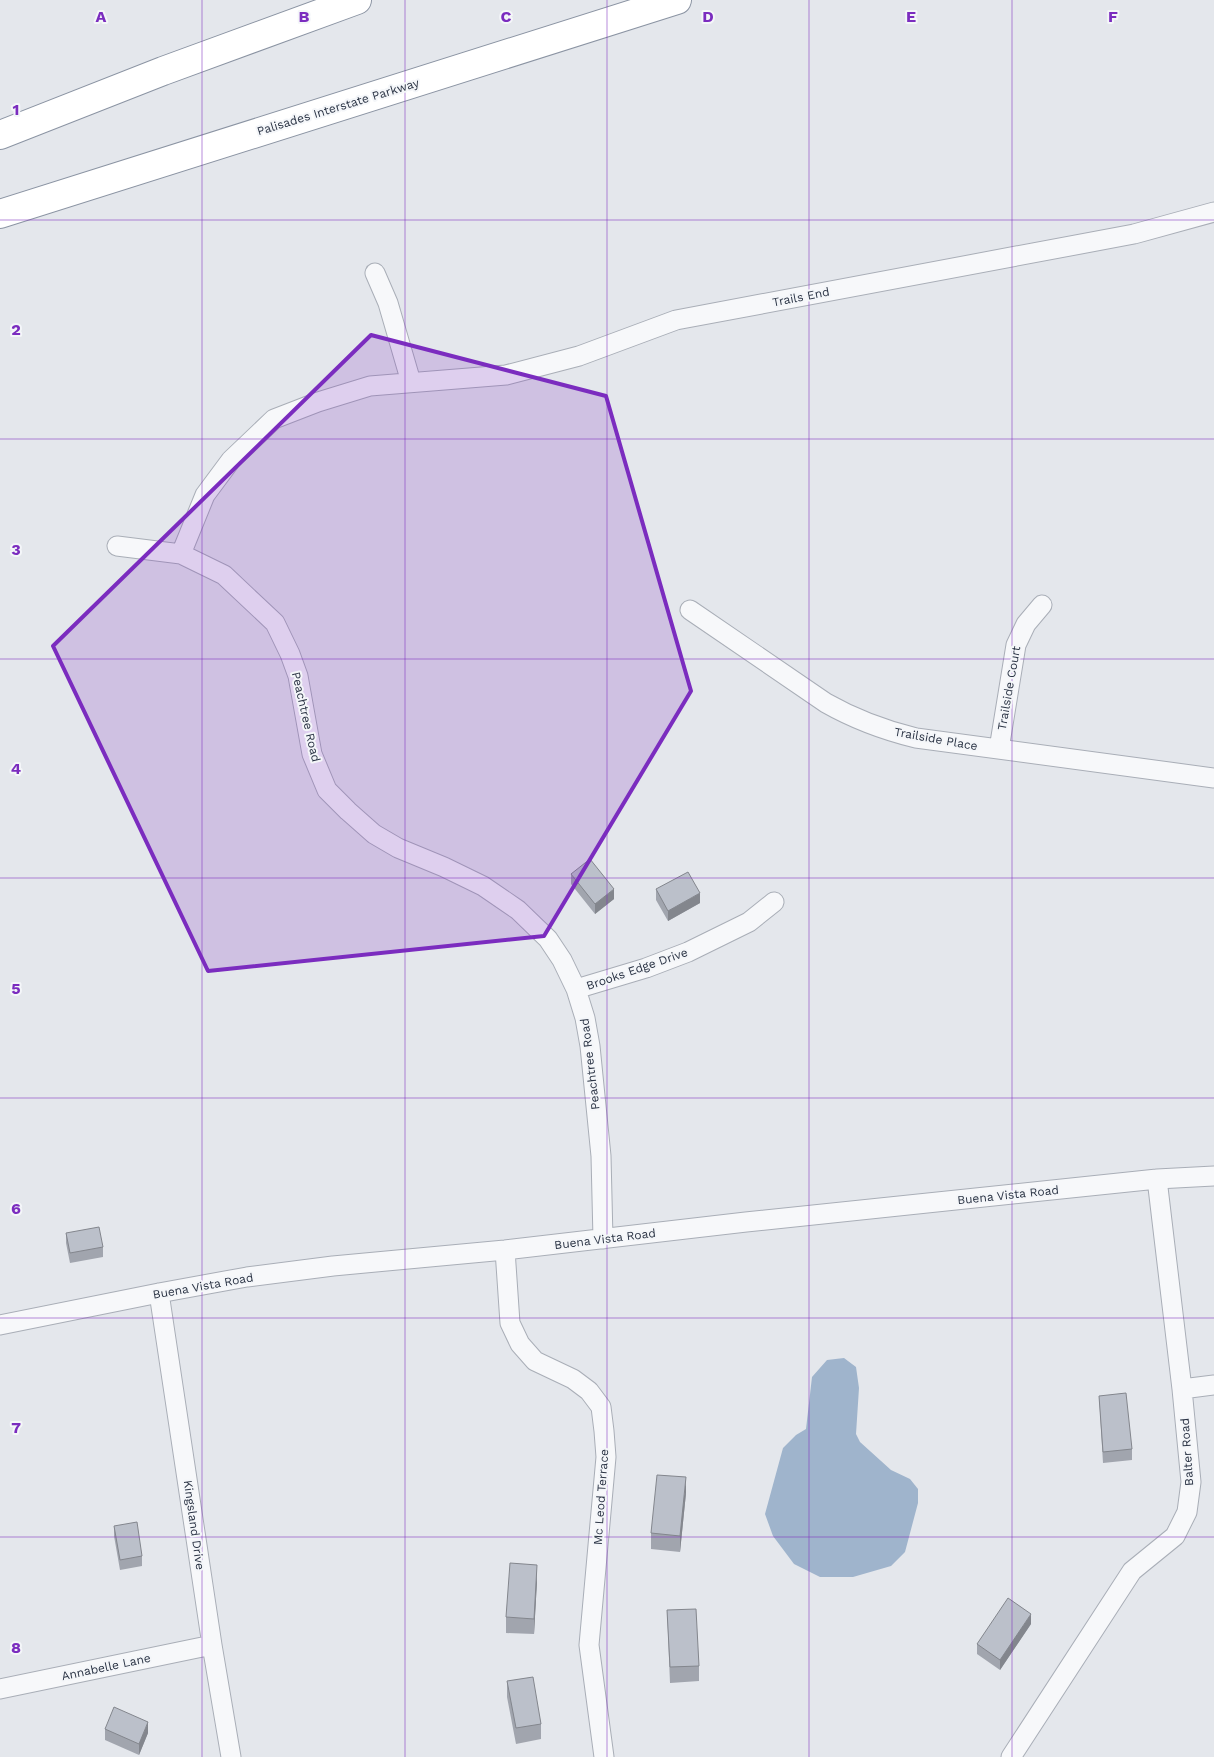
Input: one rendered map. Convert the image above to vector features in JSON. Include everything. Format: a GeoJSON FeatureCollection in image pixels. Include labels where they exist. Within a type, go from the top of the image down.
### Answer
{"type":"FeatureCollection","features":[{"type":"Feature","properties":{"kind":"highway"},"geometry":{"type":"LineString","coordinates":[[0,135],[163,71],[357,0]]}},
{"type":"Feature","properties":{"kind":"highway","name":"Palisades Interstate Parkway"},"geometry":{"type":"LineString","coordinates":[[0,214],[677,0]]}},
{"type":"Feature","properties":{"kind":"street","name":"Trails End"},"geometry":{"type":"LineString","coordinates":[[181,554],[205,495],[231,460],[274,419],[318,402],[370,386],[506,375],[579,356],[676,320],[1134,234],[1214,212]]}},
{"type":"Feature","properties":{"kind":"street"},"geometry":{"type":"LineString","coordinates":[[375,273],[388,303],[411,382]]}},
{"type":"Feature","properties":{"kind":"street","name":"Peachtree Road"},"geometry":{"type":"LineString","coordinates":[[117,546],[181,554],[224,575],[275,623],[290,654],[298,676],[312,754],[327,790],[374,834],[398,848],[483,886],[518,910],[548,938],[562,960],[576,989],[585,1018],[590,1046],[601,1156],[603,1239]]}},
{"type":"Feature","properties":{"kind":"street","name":"Trailside Court"},"geometry":{"type":"LineString","coordinates":[[999,749],[1016,646],[1026,624],[1042,605]]}},
{"type":"Feature","properties":{"kind":"street","name":"Trailside Place"},"geometry":{"type":"LineString","coordinates":[[690,610],[826,703],[849,716],[880,729],[916,738],[1214,778]]}},
{"type":"Feature","properties":{"kind":"street","name":"Brooks Edge Drive"},"geometry":{"type":"LineString","coordinates":[[576,989],[646,968],[688,952],[749,922],[774,902]]}},
{"type":"Feature","properties":{"kind":"street","name":"Buena Vista Road"},"geometry":{"type":"LineString","coordinates":[[0,1325],[247,1277],[333,1266],[505,1250],[746,1222],[1157,1179],[1214,1176]]}},
{"type":"Feature","properties":{"kind":"street","name":"Balter Road"},"geometry":{"type":"LineString","coordinates":[[1011,1757],[1132,1571],[1175,1536],[1187,1512],[1191,1482],[1157,1179]]}},
{"type":"Feature","properties":{"kind":"street","name":"Mc Leod Terrace"},"geometry":{"type":"LineString","coordinates":[[505,1250],[510,1323],[520,1344],[535,1361],[573,1378],[589,1391],[600,1407],[606,1457],[589,1645],[604,1757]]}},
{"type":"Feature","properties":{"kind":"street","name":"Kingsland Drive"},"geometry":{"type":"LineString","coordinates":[[159,1293],[212,1645],[231,1757]]}},
{"type":"Feature","properties":{"kind":"street"},"geometry":{"type":"LineString","coordinates":[[1182,1389],[1214,1385]]}},
{"type":"Feature","properties":{"kind":"street","name":"Annabelle Lane"},"geometry":{"type":"LineString","coordinates":[[0,1689],[212,1645]]}},
{"type":"Feature","properties":{"kind":"highlighted area"},"geometry":{"type":"Polygon","coordinates":[[[371,335],[606,396],[691,691],[544,936],[208,971],[53,646],[371,335]]]}},
{"type":"Feature","properties":{"kind":"water"},"geometry":{"type":"Polygon","coordinates":[[[844,1358],[856,1367],[859,1388],[856,1434],[860,1442],[891,1470],[910,1479],[918,1489],[918,1503],[905,1552],[891,1566],[853,1577],[820,1577],[794,1564],[773,1536],[765,1514],[783,1448],[796,1435],[806,1429],[812,1377],[827,1360],[844,1358]]]}},
{"type":"Feature","properties":{"kind":"building"},"geometry":{"type":"Polygon","coordinates":[[[590,859],[614,889],[595,904],[571,874],[590,859]]]}},
{"type":"Feature","properties":{"kind":"building"},"geometry":{"type":"Polygon","coordinates":[[[688,872],[700,893],[668,911],[656,889],[688,872]]]}},
{"type":"Feature","properties":{"kind":"building"},"geometry":{"type":"Polygon","coordinates":[[[99,1227],[103,1247],[70,1253],[66,1233],[99,1227]]]}},
{"type":"Feature","properties":{"kind":"building"},"geometry":{"type":"Polygon","coordinates":[[[1126,1393],[1132,1449],[1103,1452],[1099,1396],[1126,1393]]]}},
{"type":"Feature","properties":{"kind":"building"},"geometry":{"type":"Polygon","coordinates":[[[657,1475],[686,1477],[680,1536],[651,1533],[657,1475]]]}},
{"type":"Feature","properties":{"kind":"building"},"geometry":{"type":"Polygon","coordinates":[[[137,1522],[142,1556],[120,1560],[114,1526],[137,1522]]]}},
{"type":"Feature","properties":{"kind":"building"},"geometry":{"type":"Polygon","coordinates":[[[510,1563],[537,1565],[534,1619],[506,1617],[510,1563]]]}},
{"type":"Feature","properties":{"kind":"building"},"geometry":{"type":"Polygon","coordinates":[[[1008,1598],[1031,1614],[1000,1660],[977,1644],[1008,1598]]]}},
{"type":"Feature","properties":{"kind":"building"},"geometry":{"type":"Polygon","coordinates":[[[696,1609],[699,1666],[670,1667],[667,1610],[696,1609]]]}},
{"type":"Feature","properties":{"kind":"building"},"geometry":{"type":"Polygon","coordinates":[[[533,1677],[541,1724],[516,1728],[507,1681],[533,1677]]]}},
{"type":"Feature","properties":{"kind":"building"},"geometry":{"type":"Polygon","coordinates":[[[114,1707],[148,1722],[139,1744],[105,1729],[114,1707]]]}}]}
